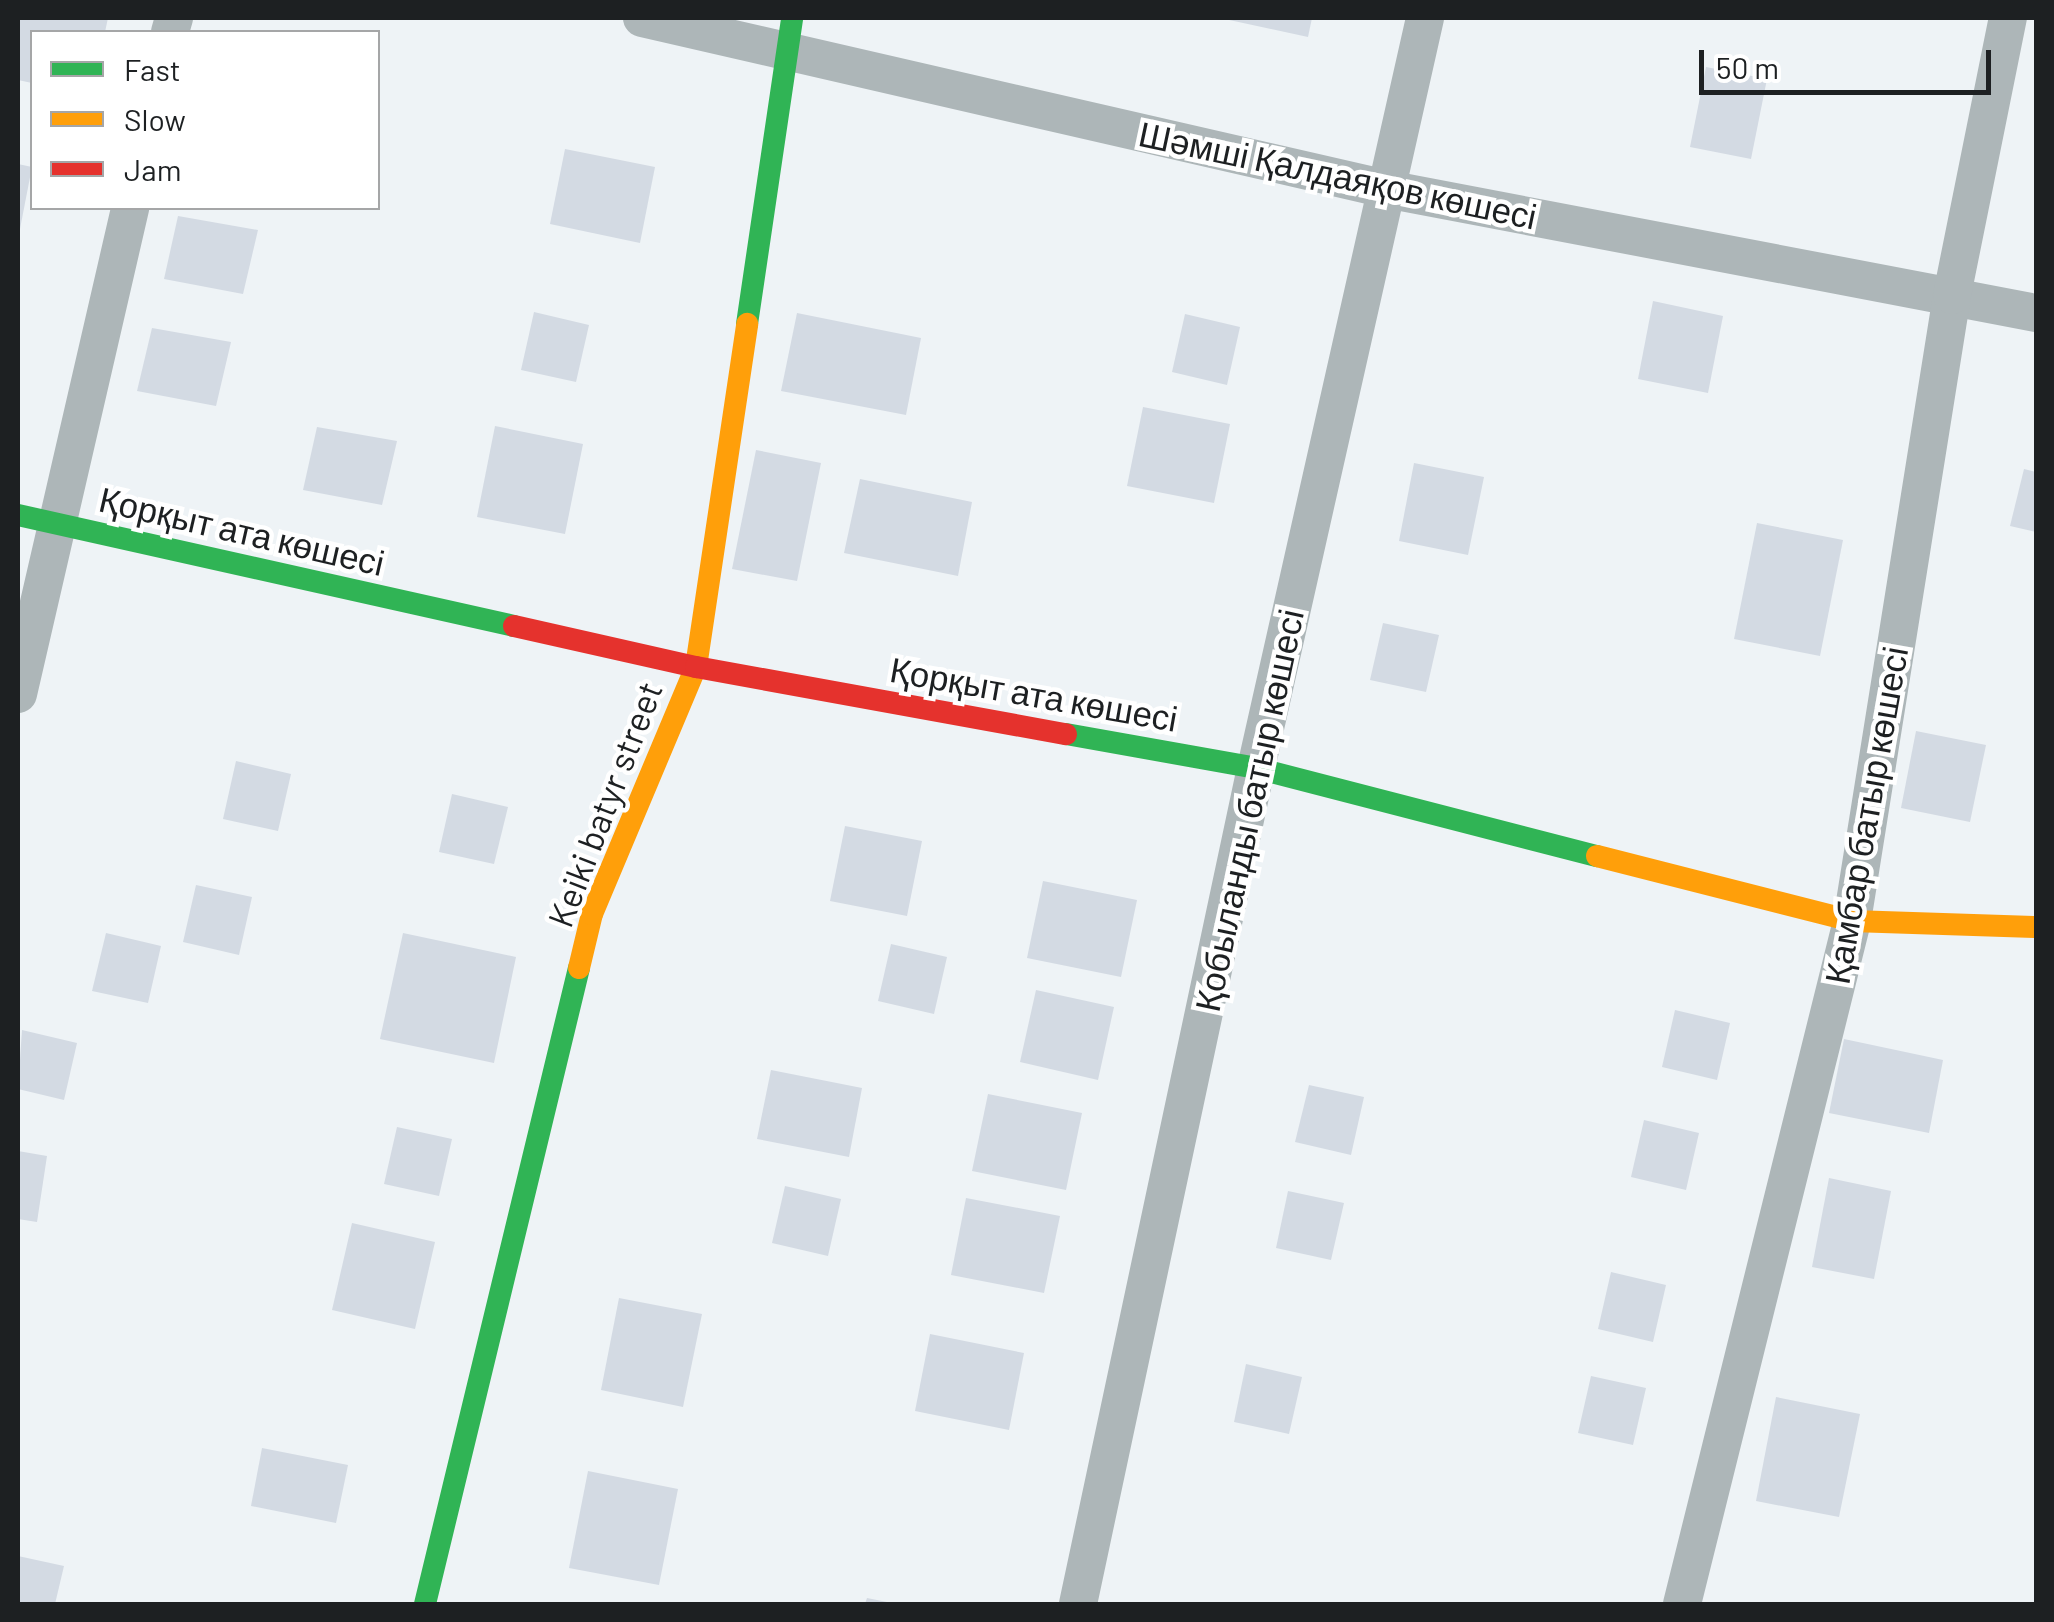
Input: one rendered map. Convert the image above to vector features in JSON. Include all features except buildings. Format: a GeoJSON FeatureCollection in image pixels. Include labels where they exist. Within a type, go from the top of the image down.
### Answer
{"type":"FeatureCollection","features":[{"type":"Feature","properties":{"kind":"street","name":"Шәмші Қалдаяқов көшесі"},"geometry":{"type":"LineString","coordinates":[[642,18],[789,33],[1386,189],[2036,313]]}},
{"type":"Feature","properties":{"kind":"street","name":"Қобыланды батыр көшесі"},"geometry":{"type":"LineString","coordinates":[[1078,1604],[1256,768],[1425,18]]}},
{"type":"Feature","properties":{"kind":"street","name":"Қамбар батыр көшесі"},"geometry":{"type":"LineString","coordinates":[[1682,1604],[1852,921],[1952,295],[2008,18]]}},
{"type":"Feature","properties":{"kind":"street","name":"Keiki batyr street"},"geometry":{"type":"LineString","coordinates":[[425,1604],[592,914],[696,668],[789,33]]}},
{"type":"Feature","properties":{"kind":"street"},"geometry":{"type":"LineString","coordinates":[[18,694],[130,210]]}},
{"type":"Feature","properties":{"kind":"street","name":"Қорқыт ата көшесі"},"geometry":{"type":"LineString","coordinates":[[18,515],[696,668],[1256,768],[1852,921],[2036,927]]}},
{"type":"Feature","properties":{"kind":"traffic: fast"},"geometry":{"type":"LineString","coordinates":[[747,324],[792,18]]}},
{"type":"Feature","properties":{"kind":"traffic: fast"},"geometry":{"type":"LineString","coordinates":[[18,515],[514,626]]}},
{"type":"Feature","properties":{"kind":"traffic: fast"},"geometry":{"type":"LineString","coordinates":[[1066,734],[1256,768],[1597,856]]}},
{"type":"Feature","properties":{"kind":"traffic: fast"},"geometry":{"type":"LineString","coordinates":[[425,1604],[579,968]]}},
{"type":"Feature","properties":{"kind":"traffic: slow"},"geometry":{"type":"LineString","coordinates":[[579,968],[592,914],[696,667],[747,324]]}},
{"type":"Feature","properties":{"kind":"traffic: slow"},"geometry":{"type":"LineString","coordinates":[[1597,856],[1852,921],[2036,927]]}},
{"type":"Feature","properties":{"kind":"traffic: jam"},"geometry":{"type":"LineString","coordinates":[[514,626],[696,667],[1066,734]]}}]}
